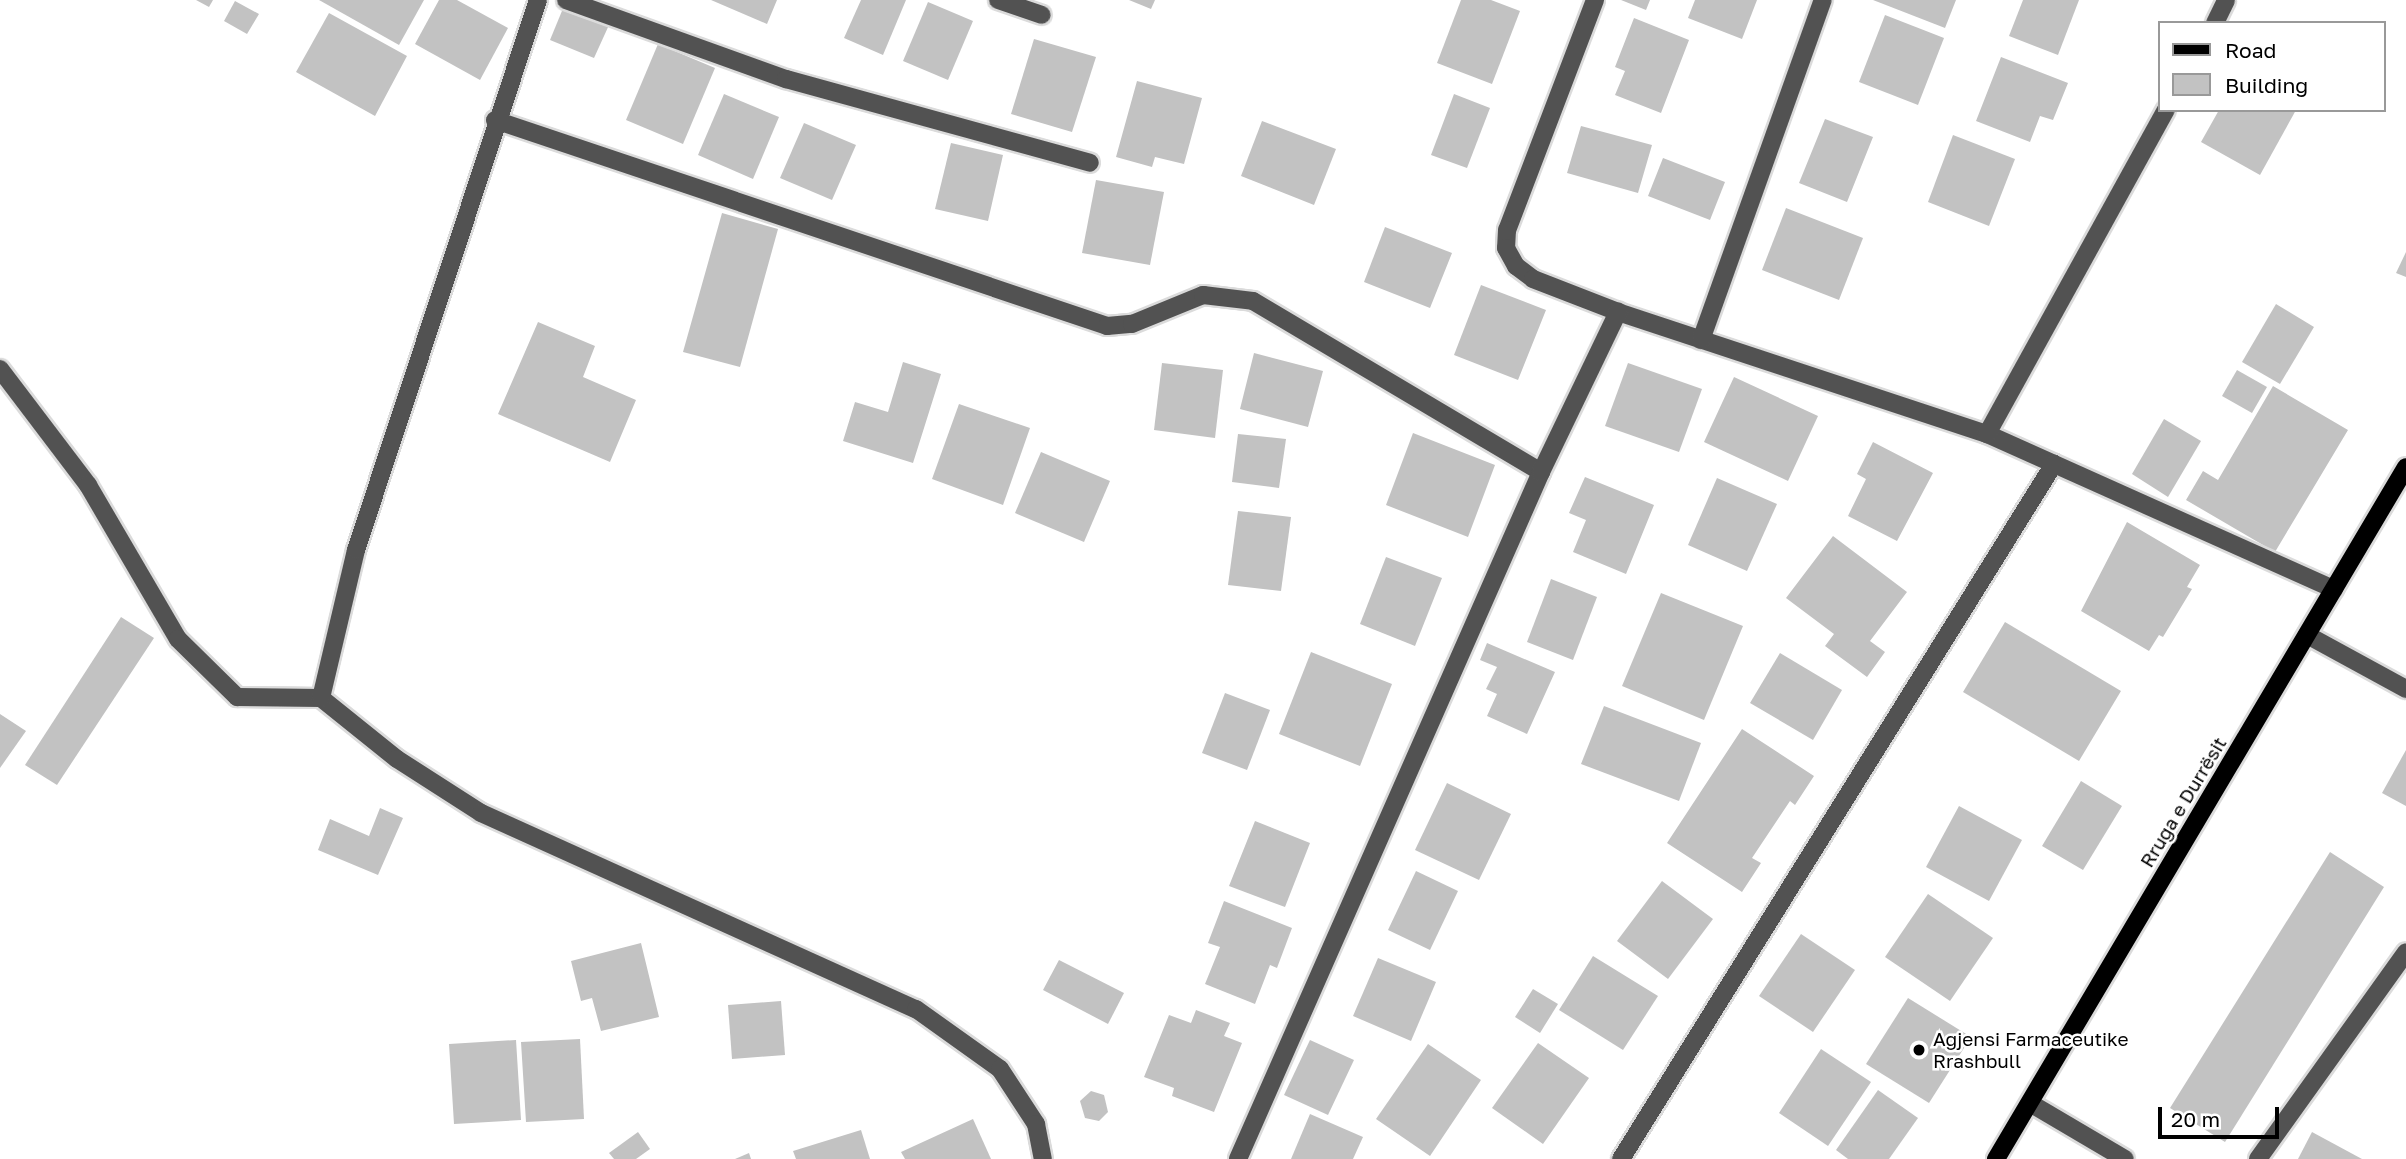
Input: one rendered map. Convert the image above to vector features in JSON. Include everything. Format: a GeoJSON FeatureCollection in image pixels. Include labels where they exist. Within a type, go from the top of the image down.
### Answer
{"type":"FeatureCollection","features":[{"type":"Feature","properties":{"kind":"main road","name":"Rruga e Durrësit"},"geometry":{"type":"LineString","coordinates":[[1996,1159],[2406,467]]}},
{"type":"Feature","properties":{"kind":"street"},"geometry":{"type":"LineString","coordinates":[[321,698],[356,551],[495,120],[538,0]]}},
{"type":"Feature","properties":{"kind":"street"},"geometry":{"type":"LineString","coordinates":[[566,0],[786,79],[1090,163]]}},
{"type":"Feature","properties":{"kind":"street"},"geometry":{"type":"LineString","coordinates":[[998,0],[1042,15]]}},
{"type":"Feature","properties":{"kind":"street"},"geometry":{"type":"LineString","coordinates":[[1595,0],[1507,230],[1506,248],[1517,266],[1533,279],[1618,312],[1987,434],[2334,589]]}},
{"type":"Feature","properties":{"kind":"street"},"geometry":{"type":"LineString","coordinates":[[1701,340],[1823,0]]}},
{"type":"Feature","properties":{"kind":"street"},"geometry":{"type":"LineString","coordinates":[[2216,21],[2226,0]]}},
{"type":"Feature","properties":{"kind":"street"},"geometry":{"type":"LineString","coordinates":[[1987,434],[2165,112]]}},
{"type":"Feature","properties":{"kind":"street"},"geometry":{"type":"LineString","coordinates":[[495,120],[1107,326],[1132,324],[1203,295],[1253,301],[1541,472]]}},
{"type":"Feature","properties":{"kind":"street"},"geometry":{"type":"LineString","coordinates":[[1238,1159],[1541,472],[1618,312]]}},
{"type":"Feature","properties":{"kind":"street"},"geometry":{"type":"LineString","coordinates":[[0,369],[88,485],[178,639],[213,678],[237,698],[321,698],[397,759],[481,813],[916,1009],[1000,1069],[1036,1124],[1043,1159]]}},
{"type":"Feature","properties":{"kind":"street"},"geometry":{"type":"LineString","coordinates":[[1621,1159],[2054,464]]}},
{"type":"Feature","properties":{"kind":"street"},"geometry":{"type":"LineString","coordinates":[[2307,635],[2406,690]]}},
{"type":"Feature","properties":{"kind":"street"},"geometry":{"type":"LineString","coordinates":[[2258,1159],[2406,952]]}},
{"type":"Feature","properties":{"kind":"street"},"geometry":{"type":"LineString","coordinates":[[2029,1103],[2125,1159]]}},
{"type":"Feature","properties":{"kind":"building"},"geometry":{"type":"Polygon","coordinates":[[[196,0],[213,0],[209,7],[196,0]]]}},
{"type":"Feature","properties":{"kind":"building"},"geometry":{"type":"Polygon","coordinates":[[[319,0],[424,0],[399,45],[319,0]]]}},
{"type":"Feature","properties":{"kind":"building"},"geometry":{"type":"Polygon","coordinates":[[[439,0],[457,0],[508,28],[480,80],[415,44],[439,0]]]}},
{"type":"Feature","properties":{"kind":"building"},"geometry":{"type":"Polygon","coordinates":[[[711,0],[777,0],[767,24],[711,0]]]}},
{"type":"Feature","properties":{"kind":"building"},"geometry":{"type":"Polygon","coordinates":[[[861,0],[906,0],[883,55],[844,38],[861,0]]]}},
{"type":"Feature","properties":{"kind":"building"},"geometry":{"type":"Polygon","coordinates":[[[1129,0],[1155,0],[1151,9],[1129,0]]]}},
{"type":"Feature","properties":{"kind":"building"},"geometry":{"type":"Polygon","coordinates":[[[1461,0],[1491,0],[1520,11],[1492,84],[1437,63],[1461,0]]]}},
{"type":"Feature","properties":{"kind":"building"},"geometry":{"type":"Polygon","coordinates":[[[1621,0],[1650,0],[1646,10],[1621,0]]]}},
{"type":"Feature","properties":{"kind":"building"},"geometry":{"type":"Polygon","coordinates":[[[1695,0],[1757,0],[1742,39],[1688,18],[1695,0]]]}},
{"type":"Feature","properties":{"kind":"building"},"geometry":{"type":"Polygon","coordinates":[[[1873,0],[1956,0],[1945,28],[1873,0]]]}},
{"type":"Feature","properties":{"kind":"building"},"geometry":{"type":"Polygon","coordinates":[[[2023,0],[2079,0],[2058,55],[2009,36],[2023,0]]]}},
{"type":"Feature","properties":{"kind":"building"},"geometry":{"type":"Polygon","coordinates":[[[235,1],[259,14],[247,34],[224,21],[235,1]]]}},
{"type":"Feature","properties":{"kind":"building"},"geometry":{"type":"Polygon","coordinates":[[[928,2],[973,21],[948,80],[903,61],[928,2]]]}},
{"type":"Feature","properties":{"kind":"building"},"geometry":{"type":"Polygon","coordinates":[[[564,6],[609,25],[594,58],[550,40],[564,6]]]}},
{"type":"Feature","properties":{"kind":"building"},"geometry":{"type":"Polygon","coordinates":[[[329,13],[407,56],[375,116],[296,72],[329,13]]]}},
{"type":"Feature","properties":{"kind":"building"},"geometry":{"type":"Polygon","coordinates":[[[1885,15],[1944,38],[1918,105],[1859,82],[1885,15]]]}},
{"type":"Feature","properties":{"kind":"building"},"geometry":{"type":"Polygon","coordinates":[[[1634,18],[1689,40],[1661,113],[1615,95],[1625,71],[1615,67],[1634,18]]]}},
{"type":"Feature","properties":{"kind":"building"},"geometry":{"type":"Polygon","coordinates":[[[1034,39],[1096,57],[1072,132],[1011,114],[1034,39]]]}},
{"type":"Feature","properties":{"kind":"building"},"geometry":{"type":"Polygon","coordinates":[[[658,44],[715,68],[683,144],[626,120],[658,44]]]}},
{"type":"Feature","properties":{"kind":"building"},"geometry":{"type":"Polygon","coordinates":[[[2001,57],[2068,83],[2053,120],[2040,116],[2030,142],[1976,121],[2001,57]]]}},
{"type":"Feature","properties":{"kind":"building"},"geometry":{"type":"Polygon","coordinates":[[[1137,81],[1202,98],[1184,164],[1155,157],[1152,167],[1116,157],[1137,81]]]}},
{"type":"Feature","properties":{"kind":"building"},"geometry":{"type":"Polygon","coordinates":[[[724,94],[779,117],[753,179],[698,155],[724,94]]]}},
{"type":"Feature","properties":{"kind":"building"},"geometry":{"type":"Polygon","coordinates":[[[1454,94],[1490,108],[1467,168],[1431,155],[1454,94]]]}},
{"type":"Feature","properties":{"kind":"building"},"geometry":{"type":"Polygon","coordinates":[[[2218,112],[2295,112],[2260,175],[2201,142],[2218,112]]]}},
{"type":"Feature","properties":{"kind":"building"},"geometry":{"type":"Polygon","coordinates":[[[1825,119],[1873,137],[1847,202],[1799,183],[1825,119]]]}},
{"type":"Feature","properties":{"kind":"building"},"geometry":{"type":"Polygon","coordinates":[[[1262,121],[1336,149],[1314,205],[1241,176],[1262,121]]]}},
{"type":"Feature","properties":{"kind":"building"},"geometry":{"type":"Polygon","coordinates":[[[804,123],[856,145],[832,200],[780,178],[804,123]]]}},
{"type":"Feature","properties":{"kind":"building"},"geometry":{"type":"Polygon","coordinates":[[[1581,126],[1652,145],[1638,193],[1567,173],[1581,126]]]}},
{"type":"Feature","properties":{"kind":"building"},"geometry":{"type":"Polygon","coordinates":[[[1953,135],[2015,159],[1989,226],[1928,202],[1953,135]]]}},
{"type":"Feature","properties":{"kind":"building"},"geometry":{"type":"Polygon","coordinates":[[[951,143],[1003,155],[988,221],[935,209],[951,143]]]}},
{"type":"Feature","properties":{"kind":"building"},"geometry":{"type":"Polygon","coordinates":[[[1663,158],[1725,182],[1710,220],[1648,196],[1663,158]]]}},
{"type":"Feature","properties":{"kind":"building"},"geometry":{"type":"Polygon","coordinates":[[[1096,180],[1164,192],[1150,265],[1082,253],[1096,180]]]}},
{"type":"Feature","properties":{"kind":"building"},"geometry":{"type":"Polygon","coordinates":[[[1786,208],[1863,238],[1839,300],[1762,270],[1786,208]]]}},
{"type":"Feature","properties":{"kind":"building"},"geometry":{"type":"Polygon","coordinates":[[[722,213],[778,229],[740,367],[683,352],[722,213]]]}},
{"type":"Feature","properties":{"kind":"building"},"geometry":{"type":"Polygon","coordinates":[[[1385,227],[1452,253],[1430,308],[1364,282],[1385,227]]]}},
{"type":"Feature","properties":{"kind":"building"},"geometry":{"type":"Polygon","coordinates":[[[2406,252],[2406,277],[2396,273],[2406,252]]]}},
{"type":"Feature","properties":{"kind":"building"},"geometry":{"type":"Polygon","coordinates":[[[1481,285],[1546,310],[1518,380],[1454,355],[1481,285]]]}},
{"type":"Feature","properties":{"kind":"building"},"geometry":{"type":"Polygon","coordinates":[[[2276,304],[2314,327],[2280,384],[2242,362],[2276,304]]]}},
{"type":"Feature","properties":{"kind":"building"},"geometry":{"type":"Polygon","coordinates":[[[538,322],[595,346],[583,377],[636,400],[610,462],[498,414],[538,322]]]}},
{"type":"Feature","properties":{"kind":"building"},"geometry":{"type":"Polygon","coordinates":[[[1254,353],[1323,371],[1308,427],[1240,409],[1254,353]]]}},
{"type":"Feature","properties":{"kind":"building"},"geometry":{"type":"Polygon","coordinates":[[[903,362],[941,374],[913,463],[843,441],[855,402],[888,412],[903,362]]]}},
{"type":"Feature","properties":{"kind":"building"},"geometry":{"type":"Polygon","coordinates":[[[1162,363],[1223,370],[1215,438],[1154,430],[1162,363]]]}},
{"type":"Feature","properties":{"kind":"building"},"geometry":{"type":"Polygon","coordinates":[[[1628,363],[1702,389],[1679,452],[1605,426],[1628,363]]]}},
{"type":"Feature","properties":{"kind":"building"},"geometry":{"type":"Polygon","coordinates":[[[2237,370],[2267,387],[2252,413],[2222,396],[2237,370]]]}},
{"type":"Feature","properties":{"kind":"building"},"geometry":{"type":"Polygon","coordinates":[[[1734,377],[1818,416],[1788,481],[1704,442],[1734,377]]]}},
{"type":"Feature","properties":{"kind":"building"},"geometry":{"type":"Polygon","coordinates":[[[2273,386],[2348,430],[2275,552],[2186,500],[2203,471],[2218,480],[2273,386]]]}},
{"type":"Feature","properties":{"kind":"building"},"geometry":{"type":"Polygon","coordinates":[[[959,404],[1030,428],[1003,505],[932,479],[959,404]]]}},
{"type":"Feature","properties":{"kind":"building"},"geometry":{"type":"Polygon","coordinates":[[[2164,419],[2201,441],[2168,497],[2132,474],[2164,419]]]}},
{"type":"Feature","properties":{"kind":"building"},"geometry":{"type":"Polygon","coordinates":[[[1413,433],[1495,465],[1468,537],[1386,505],[1413,433]]]}},
{"type":"Feature","properties":{"kind":"building"},"geometry":{"type":"Polygon","coordinates":[[[1238,434],[1286,439],[1279,488],[1232,482],[1238,434]]]}},
{"type":"Feature","properties":{"kind":"building"},"geometry":{"type":"Polygon","coordinates":[[[1873,442],[1933,473],[1897,541],[1848,516],[1866,479],[1857,474],[1873,442]]]}},
{"type":"Feature","properties":{"kind":"building"},"geometry":{"type":"Polygon","coordinates":[[[1041,452],[1110,481],[1084,542],[1015,513],[1041,452]]]}},
{"type":"Feature","properties":{"kind":"building"},"geometry":{"type":"Polygon","coordinates":[[[1585,477],[1654,505],[1626,574],[1573,552],[1586,520],[1569,513],[1585,477]]]}},
{"type":"Feature","properties":{"kind":"building"},"geometry":{"type":"Polygon","coordinates":[[[1717,478],[1777,504],[1747,571],[1688,545],[1717,478]]]}},
{"type":"Feature","properties":{"kind":"building"},"geometry":{"type":"Polygon","coordinates":[[[1238,511],[1291,517],[1281,591],[1228,585],[1238,511]]]}},
{"type":"Feature","properties":{"kind":"building"},"geometry":{"type":"Polygon","coordinates":[[[2127,522],[2200,565],[2187,587],[2192,589],[2163,637],[2159,635],[2149,651],[2081,611],[2127,522]]]}},
{"type":"Feature","properties":{"kind":"building"},"geometry":{"type":"Polygon","coordinates":[[[1833,536],[1907,592],[1870,641],[1885,652],[1867,677],[1825,646],[1834,634],[1786,598],[1833,536]]]}},
{"type":"Feature","properties":{"kind":"building"},"geometry":{"type":"Polygon","coordinates":[[[1386,557],[1442,578],[1415,646],[1360,624],[1386,557]]]}},
{"type":"Feature","properties":{"kind":"building"},"geometry":{"type":"Polygon","coordinates":[[[1551,579],[1597,597],[1573,660],[1527,642],[1551,579]]]}},
{"type":"Feature","properties":{"kind":"building"},"geometry":{"type":"Polygon","coordinates":[[[1661,593],[1743,626],[1704,720],[1622,686],[1661,593]]]}},
{"type":"Feature","properties":{"kind":"building"},"geometry":{"type":"Polygon","coordinates":[[[121,617],[154,638],[57,785],[25,765],[121,617]]]}},
{"type":"Feature","properties":{"kind":"building"},"geometry":{"type":"Polygon","coordinates":[[[2005,622],[2121,691],[2079,761],[1963,692],[2005,622]]]}},
{"type":"Feature","properties":{"kind":"building"},"geometry":{"type":"Polygon","coordinates":[[[1487,643],[1555,672],[1527,734],[1487,716],[1497,694],[1486,689],[1497,667],[1480,660],[1487,643]]]}},
{"type":"Feature","properties":{"kind":"building"},"geometry":{"type":"Polygon","coordinates":[[[1311,652],[1392,684],[1360,766],[1279,734],[1311,652]]]}},
{"type":"Feature","properties":{"kind":"building"},"geometry":{"type":"Polygon","coordinates":[[[1780,653],[1842,690],[1813,740],[1750,703],[1780,653]]]}},
{"type":"Feature","properties":{"kind":"building"},"geometry":{"type":"Polygon","coordinates":[[[1225,693],[1270,710],[1247,770],[1202,753],[1225,693]]]}},
{"type":"Feature","properties":{"kind":"building"},"geometry":{"type":"Polygon","coordinates":[[[1604,706],[1701,743],[1679,801],[1581,764],[1604,706]]]}},
{"type":"Feature","properties":{"kind":"building"},"geometry":{"type":"Polygon","coordinates":[[[0,714],[26,731],[0,768],[0,714]]]}},
{"type":"Feature","properties":{"kind":"building"},"geometry":{"type":"Polygon","coordinates":[[[1742,729],[1814,776],[1795,805],[1790,801],[1752,858],[1761,863],[1742,892],[1667,843],[1742,729]]]}},
{"type":"Feature","properties":{"kind":"building"},"geometry":{"type":"Polygon","coordinates":[[[2406,750],[2406,806],[2382,793],[2406,750]]]}},
{"type":"Feature","properties":{"kind":"building"},"geometry":{"type":"Polygon","coordinates":[[[2081,781],[2122,806],[2083,870],[2042,846],[2081,781]]]}},
{"type":"Feature","properties":{"kind":"building"},"geometry":{"type":"Polygon","coordinates":[[[1447,783],[1511,814],[1479,880],[1415,850],[1447,783]]]}},
{"type":"Feature","properties":{"kind":"building"},"geometry":{"type":"Polygon","coordinates":[[[1959,806],[2022,840],[1989,901],[1926,867],[1959,806]]]}},
{"type":"Feature","properties":{"kind":"building"},"geometry":{"type":"Polygon","coordinates":[[[380,808],[403,818],[378,875],[318,850],[330,819],[369,836],[380,808]]]}},
{"type":"Feature","properties":{"kind":"building"},"geometry":{"type":"Polygon","coordinates":[[[1255,821],[1310,843],[1285,907],[1229,886],[1255,821]]]}},
{"type":"Feature","properties":{"kind":"building"},"geometry":{"type":"Polygon","coordinates":[[[2330,852],[2384,887],[2225,1142],[2170,1108],[2330,852]]]}},
{"type":"Feature","properties":{"kind":"building"},"geometry":{"type":"Polygon","coordinates":[[[1416,871],[1458,891],[1430,950],[1388,930],[1416,871]]]}},
{"type":"Feature","properties":{"kind":"building"},"geometry":{"type":"Polygon","coordinates":[[[1662,881],[1713,919],[1668,979],[1617,941],[1662,881]]]}},
{"type":"Feature","properties":{"kind":"building"},"geometry":{"type":"Polygon","coordinates":[[[1928,894],[1993,938],[1950,1001],[1885,957],[1928,894]]]}},
{"type":"Feature","properties":{"kind":"building"},"geometry":{"type":"Polygon","coordinates":[[[1224,901],[1292,928],[1277,968],[1270,965],[1255,1004],[1205,984],[1220,947],[1208,943],[1224,901]]]}},
{"type":"Feature","properties":{"kind":"building"},"geometry":{"type":"Polygon","coordinates":[[[1801,934],[1855,970],[1813,1032],[1759,996],[1801,934]]]}},
{"type":"Feature","properties":{"kind":"building"},"geometry":{"type":"Polygon","coordinates":[[[641,943],[659,1017],[601,1031],[592,998],[581,1001],[571,961],[641,943]]]}},
{"type":"Feature","properties":{"kind":"building"},"geometry":{"type":"Polygon","coordinates":[[[1593,956],[1658,996],[1623,1050],[1559,1010],[1593,956]]]}},
{"type":"Feature","properties":{"kind":"building"},"geometry":{"type":"Polygon","coordinates":[[[1378,958],[1436,982],[1411,1041],[1353,1016],[1378,958]]]}},
{"type":"Feature","properties":{"kind":"building"},"geometry":{"type":"Polygon","coordinates":[[[1059,960],[1124,993],[1108,1024],[1043,990],[1059,960]]]}},
{"type":"Feature","properties":{"kind":"building"},"geometry":{"type":"Polygon","coordinates":[[[1533,989],[1558,1004],[1540,1033],[1515,1017],[1533,989]]]}},
{"type":"Feature","properties":{"kind":"building","name":"Agjensi Farmaceutike Rrashbull"},"geometry":{"type":"Polygon","coordinates":[[[1908,998],[1971,1037],[1929,1103],[1866,1064],[1908,998]]]}},
{"type":"Feature","properties":{"kind":"building"},"geometry":{"type":"Polygon","coordinates":[[[781,1001],[785,1055],[732,1059],[728,1005],[781,1001]]]}},
{"type":"Feature","properties":{"kind":"building"},"geometry":{"type":"Polygon","coordinates":[[[1196,1010],[1230,1023],[1224,1036],[1242,1043],[1214,1112],[1172,1096],[1174,1088],[1144,1077],[1169,1015],[1191,1023],[1196,1010]]]}},
{"type":"Feature","properties":{"kind":"building"},"geometry":{"type":"Polygon","coordinates":[[[580,1039],[584,1119],[526,1122],[521,1042],[580,1039]]]}},
{"type":"Feature","properties":{"kind":"building"},"geometry":{"type":"Polygon","coordinates":[[[516,1040],[521,1120],[454,1124],[449,1044],[516,1040]]]}},
{"type":"Feature","properties":{"kind":"building"},"geometry":{"type":"Polygon","coordinates":[[[1310,1040],[1354,1060],[1328,1115],[1284,1095],[1310,1040]]]}},
{"type":"Feature","properties":{"kind":"building"},"geometry":{"type":"Polygon","coordinates":[[[1538,1043],[1589,1078],[1543,1144],[1492,1108],[1538,1043]]]}},
{"type":"Feature","properties":{"kind":"building"},"geometry":{"type":"Polygon","coordinates":[[[1428,1044],[1481,1080],[1430,1156],[1376,1119],[1428,1044]]]}},
{"type":"Feature","properties":{"kind":"building"},"geometry":{"type":"Polygon","coordinates":[[[1821,1049],[1871,1082],[1828,1146],[1779,1113],[1821,1049]]]}},
{"type":"Feature","properties":{"kind":"building"},"geometry":{"type":"Polygon","coordinates":[[[1878,1090],[1918,1118],[1889,1159],[1848,1159],[1836,1150],[1878,1090]]]}},
{"type":"Feature","properties":{"kind":"building"},"geometry":{"type":"Polygon","coordinates":[[[1091,1091],[1104,1095],[1108,1112],[1099,1121],[1085,1118],[1080,1101],[1091,1091]]]}},
{"type":"Feature","properties":{"kind":"building"},"geometry":{"type":"Polygon","coordinates":[[[1310,1114],[1363,1137],[1353,1159],[1291,1159],[1310,1114]]]}},
{"type":"Feature","properties":{"kind":"building"},"geometry":{"type":"Polygon","coordinates":[[[973,1119],[991,1159],[905,1159],[901,1152],[973,1119]]]}},
{"type":"Feature","properties":{"kind":"building"},"geometry":{"type":"Polygon","coordinates":[[[861,1130],[870,1159],[796,1159],[793,1151],[861,1130]]]}},
{"type":"Feature","properties":{"kind":"building"},"geometry":{"type":"Polygon","coordinates":[[[638,1132],[650,1149],[636,1159],[614,1159],[609,1153],[638,1132]]]}},
{"type":"Feature","properties":{"kind":"building"},"geometry":{"type":"Polygon","coordinates":[[[2312,1132],[2362,1159],[2298,1159],[2312,1132]]]}},
{"type":"Feature","properties":{"kind":"building"},"geometry":{"type":"Polygon","coordinates":[[[749,1153],[751,1159],[735,1159],[749,1153]]]}},
{"type":"Feature","properties":{"kind":"place","name":"Agjensi Farmaceutike Rrashbull"},"geometry":{"type":"Point","coordinates":[1919,1050]}}]}
